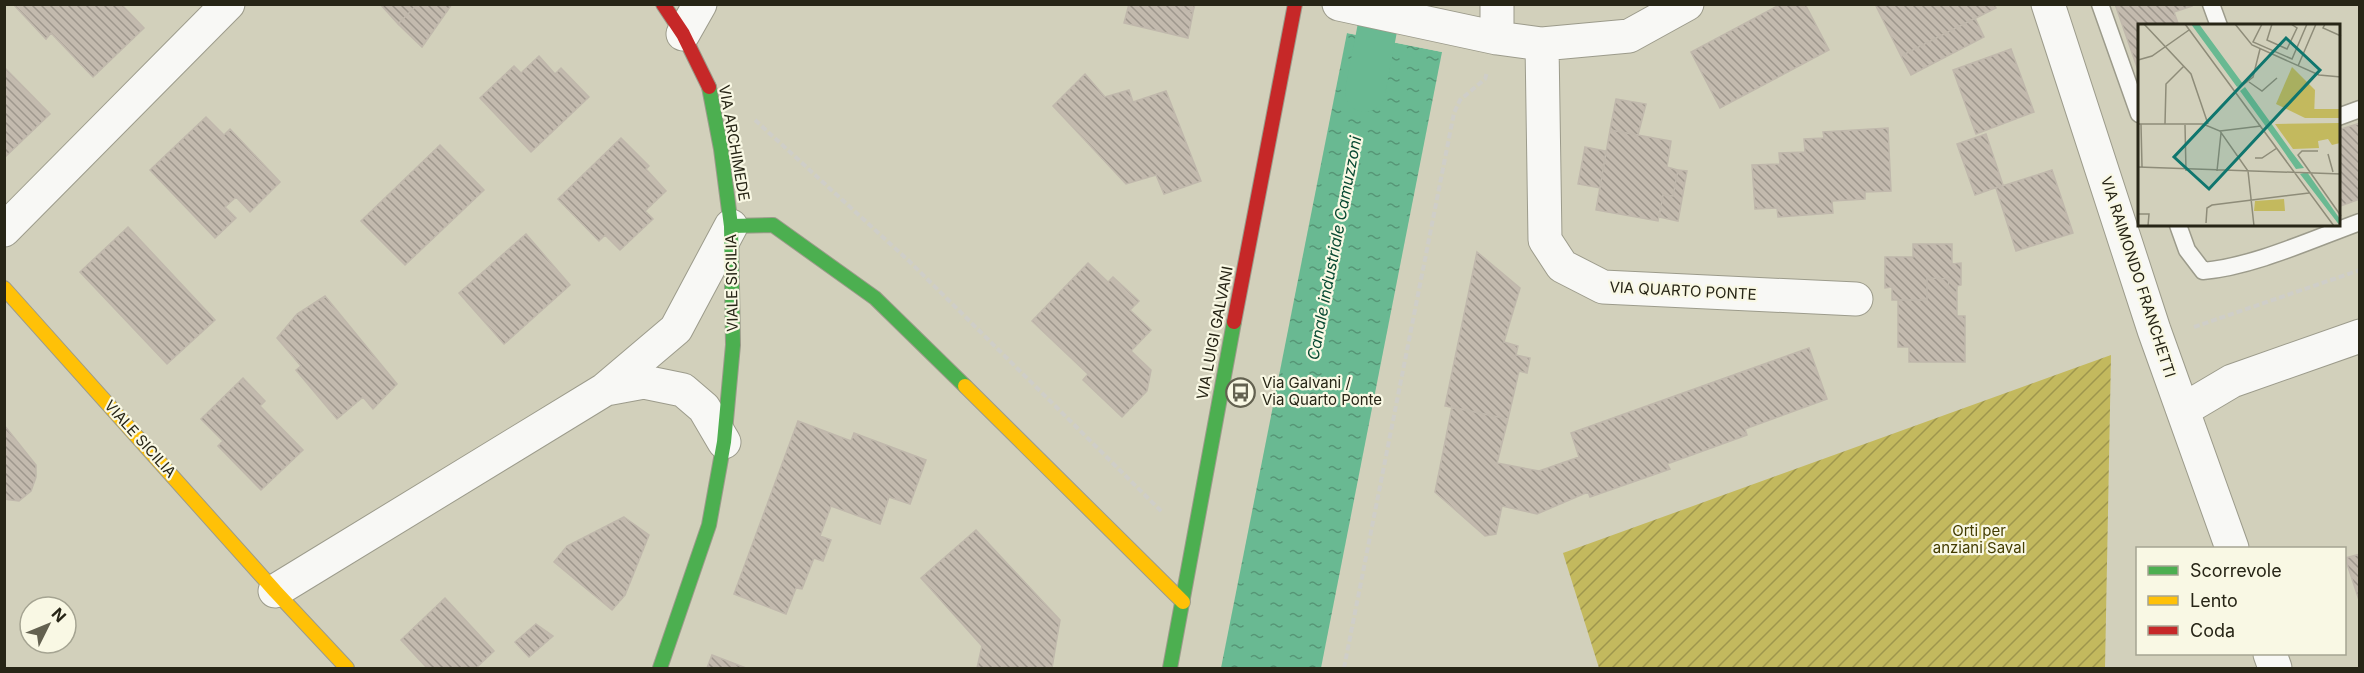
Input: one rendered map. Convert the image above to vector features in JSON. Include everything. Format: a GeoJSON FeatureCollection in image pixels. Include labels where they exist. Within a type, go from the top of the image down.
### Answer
{"type":"FeatureCollection","features":[{"type":"Feature","properties":{"kind":"street"},"geometry":{"type":"LineString","coordinates":[[4,231],[228,4]]}},
{"type":"Feature","properties":{"kind":"street","name":"VIA ARCHIMEDE"},"geometry":{"type":"LineString","coordinates":[[663,4],[683,34],[710,89],[731,226]]}},
{"type":"Feature","properties":{"kind":"street"},"geometry":{"type":"LineString","coordinates":[[683,34],[700,4]]}},
{"type":"Feature","properties":{"kind":"street","name":"VIA LUIGI GALVANI"},"geometry":{"type":"LineString","coordinates":[[1170,669],[1295,4]]}},
{"type":"Feature","properties":{"kind":"street"},"geometry":{"type":"LineString","coordinates":[[1339,4],[1485,36],[1542,44],[1629,36],[1687,4]]}},
{"type":"Feature","properties":{"kind":"street"},"geometry":{"type":"LineString","coordinates":[[1485,36],[1497,4]]}},
{"type":"Feature","properties":{"kind":"street","name":"VIA RAIMONDO FRANCHETTI"},"geometry":{"type":"LineString","coordinates":[[2048,4],[2154,330],[2231,547]]}},
{"type":"Feature","properties":{"kind":"street","name":"VIA QUARTO PONTE"},"geometry":{"type":"LineString","coordinates":[[1542,44],[1545,240],[1562,266],[1603,287],[1856,299]]}},
{"type":"Feature","properties":{"kind":"street"},"geometry":{"type":"LineString","coordinates":[[731,226],[773,225],[875,298],[1183,602]]}},
{"type":"Feature","properties":{"kind":"street","name":"VIALE SICILIA"},"geometry":{"type":"LineString","coordinates":[[275,591],[604,390],[676,329],[731,226]]}},
{"type":"Feature","properties":{"kind":"street","name":"VIALE SICILIA"},"geometry":{"type":"LineString","coordinates":[[660,669],[709,525],[724,442],[733,345],[731,226]]}},
{"type":"Feature","properties":{"kind":"street","name":"VIALE SICILIA"},"geometry":{"type":"LineString","coordinates":[[4,288],[347,669]]}},
{"type":"Feature","properties":{"kind":"street"},"geometry":{"type":"LineString","coordinates":[[2183,410],[2232,381],[2360,336]]}},
{"type":"Feature","properties":{"kind":"street","name":"VIALE SICILIA"},"geometry":{"type":"LineString","coordinates":[[604,390],[644,382],[683,390],[704,408],[724,442]]}},
{"type":"Feature","properties":{"kind":"lane"},"geometry":{"type":"LineString","coordinates":[[2100,4],[2138,111]]}},
{"type":"Feature","properties":{"kind":"lane"},"geometry":{"type":"LineString","coordinates":[[2211,4],[2218,24]]}},
{"type":"Feature","properties":{"kind":"lane"},"geometry":{"type":"LineString","coordinates":[[2340,116],[2360,109]]}},
{"type":"Feature","properties":{"kind":"lane"},"geometry":{"type":"LineString","coordinates":[[2178,226],[2187,250],[2203,271],[2223,270],[2360,222]]}},
{"type":"Feature","properties":{"kind":"path"},"geometry":{"type":"LineString","coordinates":[[1344,669],[1454,113],[1460,100],[1485,79],[1485,36]]}},
{"type":"Feature","properties":{"kind":"path"},"geometry":{"type":"LineString","coordinates":[[710,89],[753,119],[909,261],[1167,517]]}},
{"type":"Feature","properties":{"kind":"path"},"geometry":{"type":"LineString","coordinates":[[2188,319],[2194,328],[2360,270]]}},
{"type":"Feature","properties":{"kind":"green space","name":"Orti per anziani Saval"},"geometry":{"type":"Polygon","coordinates":[[[2111,355],[2105,668],[1599,668],[1563,553],[2111,355]]]}},
{"type":"Feature","properties":{"kind":"water"},"geometry":{"type":"Polygon","coordinates":[[[1347,33],[1442,52],[1321,668],[1221,668],[1347,33]]]}},
{"type":"Feature","properties":{"kind":"pier"},"geometry":{"type":"Polygon","coordinates":[[[1348,30],[1442,49],[1442,52],[1347,33],[1348,30]]]}},
{"type":"Feature","properties":{"kind":"building"},"geometry":{"type":"Polygon","coordinates":[[[13,4],[121,4],[144,28],[93,77],[51,33],[46,39],[13,4]]]}},
{"type":"Feature","properties":{"kind":"building"},"geometry":{"type":"Polygon","coordinates":[[[380,4],[418,4],[398,24],[380,4]]]}},
{"type":"Feature","properties":{"kind":"building"},"geometry":{"type":"Polygon","coordinates":[[[418,4],[452,4],[422,47],[398,24],[418,4]]]}},
{"type":"Feature","properties":{"kind":"building"},"geometry":{"type":"Polygon","coordinates":[[[1129,4],[1183,4],[1182,9],[1193,12],[1188,38],[1124,23],[1129,4]]]}},
{"type":"Feature","properties":{"kind":"building"},"geometry":{"type":"Polygon","coordinates":[[[1183,4],[1195,4],[1193,12],[1182,9],[1183,4]]]}},
{"type":"Feature","properties":{"kind":"building"},"geometry":{"type":"Polygon","coordinates":[[[1781,4],[1805,4],[1829,50],[1720,108],[1691,52],[1781,4]]]}},
{"type":"Feature","properties":{"kind":"building"},"geometry":{"type":"Polygon","coordinates":[[[1875,4],[1994,4],[1996,8],[1901,56],[1875,4]]]}},
{"type":"Feature","properties":{"kind":"building"},"geometry":{"type":"Polygon","coordinates":[[[2115,4],[2191,4],[2192,6],[2174,12],[2178,24],[2138,24],[2138,70],[2115,4]]]}},
{"type":"Feature","properties":{"kind":"building"},"geometry":{"type":"Polygon","coordinates":[[[1975,18],[1984,37],[1911,75],[1901,56],[1975,18]]]}},
{"type":"Feature","properties":{"kind":"building"},"geometry":{"type":"Polygon","coordinates":[[[2011,49],[2034,112],[1976,134],[1953,70],[2011,49]]]}},
{"type":"Feature","properties":{"kind":"building"},"geometry":{"type":"Polygon","coordinates":[[[539,56],[555,74],[561,68],[589,97],[531,152],[480,98],[514,66],[521,73],[539,56]]]}},
{"type":"Feature","properties":{"kind":"building"},"geometry":{"type":"Polygon","coordinates":[[[4,67],[50,114],[4,158],[4,67]]]}},
{"type":"Feature","properties":{"kind":"building"},"geometry":{"type":"Polygon","coordinates":[[[1085,74],[1105,97],[1129,90],[1133,102],[1166,91],[1201,181],[1164,194],[1156,175],[1126,184],[1053,106],[1085,74]]]}},
{"type":"Feature","properties":{"kind":"building"},"geometry":{"type":"Polygon","coordinates":[[[1616,99],[1646,104],[1638,135],[1610,130],[1616,99]]]}},
{"type":"Feature","properties":{"kind":"building"},"geometry":{"type":"Polygon","coordinates":[[[206,117],[224,135],[230,129],[280,182],[250,212],[236,197],[225,207],[236,218],[215,238],[150,170],[206,117]]]}},
{"type":"Feature","properties":{"kind":"building"},"geometry":{"type":"Polygon","coordinates":[[[2360,123],[2360,199],[2340,206],[2340,129],[2360,123]]]}},
{"type":"Feature","properties":{"kind":"building"},"geometry":{"type":"Polygon","coordinates":[[[1888,128],[1891,191],[1865,192],[1865,199],[1832,201],[1833,213],[1778,217],[1777,208],[1755,209],[1752,165],[1780,164],[1779,153],[1805,152],[1804,139],[1824,138],[1823,132],[1888,128]]]}},
{"type":"Feature","properties":{"kind":"building"},"geometry":{"type":"Polygon","coordinates":[[[1610,130],[1671,141],[1667,167],[1678,170],[1673,196],[1663,195],[1658,221],[1596,210],[1610,130]]]}},
{"type":"Feature","properties":{"kind":"building"},"geometry":{"type":"Polygon","coordinates":[[[1986,134],[2003,185],[1975,195],[1957,144],[1986,134]]]}},
{"type":"Feature","properties":{"kind":"building"},"geometry":{"type":"Polygon","coordinates":[[[621,138],[649,166],[646,169],[666,191],[645,211],[653,219],[620,250],[605,235],[599,241],[558,199],[621,138]]]}},
{"type":"Feature","properties":{"kind":"building"},"geometry":{"type":"Polygon","coordinates":[[[440,145],[484,190],[405,265],[361,221],[440,145]]]}},
{"type":"Feature","properties":{"kind":"building"},"geometry":{"type":"Polygon","coordinates":[[[1585,147],[1606,151],[1600,188],[1578,184],[1585,147]]]}},
{"type":"Feature","properties":{"kind":"building"},"geometry":{"type":"Polygon","coordinates":[[[1678,170],[1687,171],[1678,221],[1659,217],[1663,195],[1673,196],[1678,170]]]}},
{"type":"Feature","properties":{"kind":"building"},"geometry":{"type":"Polygon","coordinates":[[[2052,170],[2073,233],[2016,251],[1996,188],[2052,170]]]}},
{"type":"Feature","properties":{"kind":"building"},"geometry":{"type":"Polygon","coordinates":[[[128,227],[215,320],[167,364],[80,272],[128,227]]]}},
{"type":"Feature","properties":{"kind":"building"},"geometry":{"type":"Polygon","coordinates":[[[526,234],[570,285],[504,344],[459,293],[526,234]]]}},
{"type":"Feature","properties":{"kind":"building"},"geometry":{"type":"Polygon","coordinates":[[[1913,244],[1952,244],[1952,264],[1961,263],[1961,285],[1957,286],[1957,293],[1948,289],[1949,279],[1927,278],[1927,300],[1892,300],[1892,287],[1885,288],[1885,257],[1913,257],[1913,244]]]}},
{"type":"Feature","properties":{"kind":"building"},"geometry":{"type":"Polygon","coordinates":[[[1477,252],[1520,288],[1504,342],[1518,346],[1516,355],[1530,358],[1527,373],[1519,371],[1508,419],[1445,406],[1477,252]]]}},
{"type":"Feature","properties":{"kind":"building"},"geometry":{"type":"Polygon","coordinates":[[[1088,263],[1108,282],[1113,277],[1139,301],[1130,310],[1151,330],[1131,351],[1151,370],[1147,391],[1122,417],[1083,380],[1088,374],[1032,321],[1088,263]]]}},
{"type":"Feature","properties":{"kind":"building"},"geometry":{"type":"Polygon","coordinates":[[[1927,278],[1949,279],[1948,289],[1957,293],[1957,316],[1965,316],[1965,362],[1909,362],[1909,347],[1898,347],[1898,300],[1927,300],[1927,278]]]}},
{"type":"Feature","properties":{"kind":"building"},"geometry":{"type":"Polygon","coordinates":[[[325,296],[397,384],[373,409],[363,397],[337,419],[296,370],[301,366],[277,338],[297,314],[325,296]]]}},
{"type":"Feature","properties":{"kind":"building"},"geometry":{"type":"Polygon","coordinates":[[[1809,348],[1827,399],[1745,429],[1747,435],[1667,464],[1670,469],[1590,497],[1588,492],[1537,514],[1502,506],[1496,534],[1485,536],[1435,492],[1452,407],[1508,419],[1497,463],[1539,471],[1579,457],[1571,433],[1809,348]]]}},
{"type":"Feature","properties":{"kind":"building"},"geometry":{"type":"Polygon","coordinates":[[[243,378],[265,401],[260,406],[303,450],[261,490],[218,446],[223,441],[201,419],[243,378]]]}},
{"type":"Feature","properties":{"kind":"building"},"geometry":{"type":"Polygon","coordinates":[[[798,421],[851,441],[854,433],[926,460],[910,504],[889,497],[880,524],[831,506],[820,536],[831,540],[823,561],[814,558],[802,589],[796,588],[786,614],[734,594],[798,421]]]}},
{"type":"Feature","properties":{"kind":"building"},"geometry":{"type":"Polygon","coordinates":[[[4,425],[36,465],[36,477],[31,491],[19,501],[4,499],[4,425]]]}},
{"type":"Feature","properties":{"kind":"building"},"geometry":{"type":"Polygon","coordinates":[[[624,517],[649,535],[625,595],[612,610],[554,562],[567,546],[624,517]]]}},
{"type":"Feature","properties":{"kind":"building"},"geometry":{"type":"Polygon","coordinates":[[[976,530],[1060,620],[1052,668],[977,668],[982,646],[921,578],[976,530]]]}},
{"type":"Feature","properties":{"kind":"building"},"geometry":{"type":"Polygon","coordinates":[[[2360,554],[2360,600],[2346,561],[2346,558],[2360,554]]]}},
{"type":"Feature","properties":{"kind":"building"},"geometry":{"type":"Polygon","coordinates":[[[445,598],[494,651],[476,668],[427,668],[401,640],[445,598]]]}},
{"type":"Feature","properties":{"kind":"building"},"geometry":{"type":"Polygon","coordinates":[[[536,624],[553,636],[529,657],[515,642],[536,624]]]}},
{"type":"Feature","properties":{"kind":"building"},"geometry":{"type":"Polygon","coordinates":[[[712,655],[746,668],[707,668],[712,655]]]}},
{"type":"Feature","properties":{"kind":"waterway","name":"Canale industriale Camuzzoni"},"geometry":{"type":"LineString","coordinates":[[1365,92],[1382,4]]}},
{"type":"Feature","properties":{"kind":"traffic: fast"},"geometry":{"type":"LineString","coordinates":[[660,668],[709,525],[724,442],[733,345],[731,226],[721,149],[709,87]]}},
{"type":"Feature","properties":{"kind":"traffic: fast"},"geometry":{"type":"LineString","coordinates":[[731,226],[773,225],[875,298],[965,386]]}},
{"type":"Feature","properties":{"kind":"traffic: fast"},"geometry":{"type":"LineString","coordinates":[[1170,668],[1234,322]]}},
{"type":"Feature","properties":{"kind":"traffic: slow"},"geometry":{"type":"LineString","coordinates":[[4,288],[275,591],[347,668]]}},
{"type":"Feature","properties":{"kind":"traffic: slow"},"geometry":{"type":"LineString","coordinates":[[965,386],[1183,602]]}},
{"type":"Feature","properties":{"kind":"traffic: jam"},"geometry":{"type":"LineString","coordinates":[[663,4],[683,34],[709,87]]}},
{"type":"Feature","properties":{"kind":"traffic: jam"},"geometry":{"type":"LineString","coordinates":[[1234,322],[1295,4]]}},
{"type":"Feature","properties":{"kind":"place","name":"Via Galvani / Via Quarto Ponte"},"geometry":{"type":"Point","coordinates":[1241,392]}}]}
